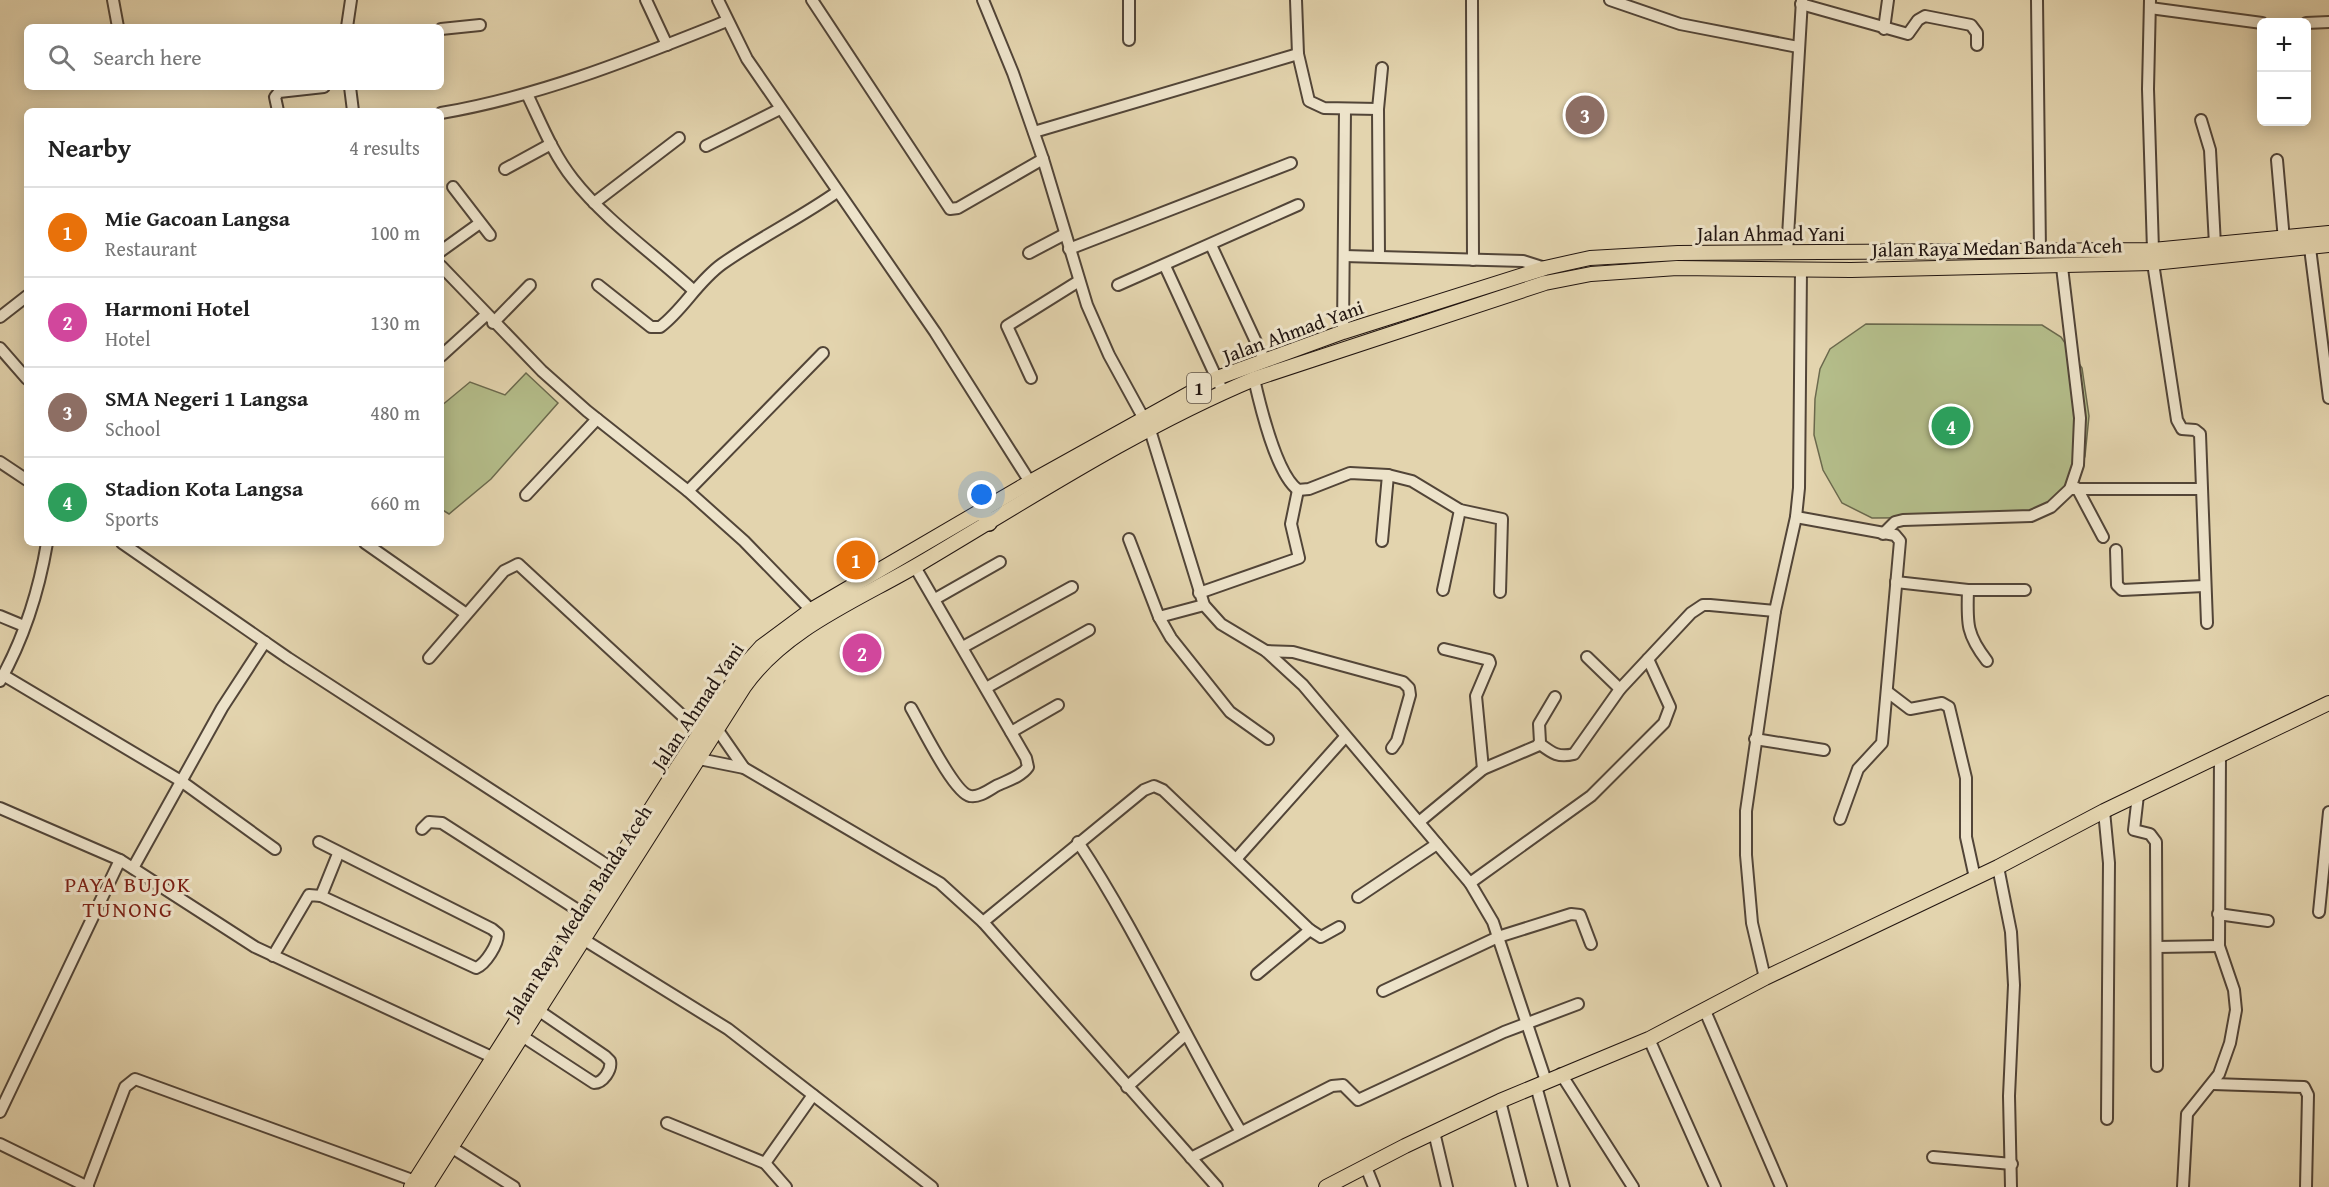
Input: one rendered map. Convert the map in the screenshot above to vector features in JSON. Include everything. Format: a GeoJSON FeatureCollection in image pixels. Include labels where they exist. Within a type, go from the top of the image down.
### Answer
{"type":"FeatureCollection","features":[{"type":"Feature","properties":{"kind":"main road","name":"Jalan Ahmad Yani"},"geometry":{"type":"LineString","coordinates":[[417,1185],[494,1058],[578,936],[584,914],[751,657],[771,639],[811,610],[985,517],[1030,482],[1147,424],[1217,378],[1343,332],[1545,268],[1614,255],[2040,251],[2153,257],[2215,245],[2284,240],[2329,233]]}},
{"type":"Feature","properties":{"kind":"main road","name":"Jalan Raya Medan Banda Aceh"},"geometry":{"type":"LineString","coordinates":[[417,1185],[451,1147],[538,1010],[578,936],[699,759],[753,674],[779,648],[819,621],[915,567],[985,517],[1147,424],[1254,379],[1571,277],[1677,268],[1801,270],[2062,267],[2153,257],[2329,245]]}},
{"type":"Feature","properties":{"kind":"main road"},"geometry":{"type":"LineString","coordinates":[[1326,1187],[1500,1101],[1649,1039],[1765,978],[1998,867],[2104,811],[2329,703]]}},
{"type":"Feature","properties":{"kind":"street"},"geometry":{"type":"LineString","coordinates":[[113,0],[117,24]]}},
{"type":"Feature","properties":{"kind":"street"},"geometry":{"type":"LineString","coordinates":[[347,24],[351,0]]}},
{"type":"Feature","properties":{"kind":"street"},"geometry":{"type":"LineString","coordinates":[[646,0],[667,45]]}},
{"type":"Feature","properties":{"kind":"street"},"geometry":{"type":"LineString","coordinates":[[718,0],[747,59],[935,332],[1030,482]]}},
{"type":"Feature","properties":{"kind":"street"},"geometry":{"type":"LineString","coordinates":[[812,0],[950,209],[958,208],[1043,159]]}},
{"type":"Feature","properties":{"kind":"street"},"geometry":{"type":"LineString","coordinates":[[982,0],[1034,132],[1079,281],[1097,328],[1147,424],[1204,605],[1221,624],[1266,651],[1303,685],[1345,738],[1470,883],[1485,906],[1526,1022],[1564,1187]]}},
{"type":"Feature","properties":{"kind":"street"},"geometry":{"type":"LineString","coordinates":[[1128,40],[1129,0]]}},
{"type":"Feature","properties":{"kind":"street"},"geometry":{"type":"LineString","coordinates":[[1296,0],[1298,54],[1308,96],[1313,105],[1345,109],[1378,109]]}},
{"type":"Feature","properties":{"kind":"street"},"geometry":{"type":"LineString","coordinates":[[1472,0],[1473,260]]}},
{"type":"Feature","properties":{"kind":"street"},"geometry":{"type":"LineString","coordinates":[[1610,0],[1680,24],[1798,47]]}},
{"type":"Feature","properties":{"kind":"street"},"geometry":{"type":"LineString","coordinates":[[1884,29],[1888,0]]}},
{"type":"Feature","properties":{"kind":"street"},"geometry":{"type":"LineString","coordinates":[[2037,0],[2040,251]]}},
{"type":"Feature","properties":{"kind":"street"},"geometry":{"type":"LineString","coordinates":[[1787,253],[1801,2],[1884,29],[1908,34],[1918,20],[1925,16],[1971,25],[1977,33],[1977,45]]}},
{"type":"Feature","properties":{"kind":"street"},"geometry":{"type":"LineString","coordinates":[[2207,623],[2199,434],[2195,430],[2182,429],[2177,420],[2153,257],[2148,89],[2150,4],[2257,22]]}},
{"type":"Feature","properties":{"kind":"street"},"geometry":{"type":"LineString","coordinates":[[444,112],[527,94],[667,45],[727,21]]}},
{"type":"Feature","properties":{"kind":"street"},"geometry":{"type":"LineString","coordinates":[[2311,23],[2329,22]]}},
{"type":"Feature","properties":{"kind":"street"},"geometry":{"type":"LineString","coordinates":[[444,28],[480,25]]}},
{"type":"Feature","properties":{"kind":"street"},"geometry":{"type":"LineString","coordinates":[[1034,132],[1298,54]]}},
{"type":"Feature","properties":{"kind":"street"},"geometry":{"type":"LineString","coordinates":[[1379,256],[1378,109],[1382,68]]}},
{"type":"Feature","properties":{"kind":"street"},"geometry":{"type":"LineString","coordinates":[[277,108],[275,97],[279,92],[297,90]]}},
{"type":"Feature","properties":{"kind":"street"},"geometry":{"type":"LineString","coordinates":[[350,90],[353,108]]}},
{"type":"Feature","properties":{"kind":"street"},"geometry":{"type":"LineString","coordinates":[[527,94],[551,144],[573,179],[594,203],[693,290]]}},
{"type":"Feature","properties":{"kind":"street"},"geometry":{"type":"LineString","coordinates":[[706,146],[780,109]]}},
{"type":"Feature","properties":{"kind":"street"},"geometry":{"type":"LineString","coordinates":[[1343,332],[1345,109]]}},
{"type":"Feature","properties":{"kind":"street"},"geometry":{"type":"LineString","coordinates":[[2201,120],[2210,150],[2215,245]]}},
{"type":"Feature","properties":{"kind":"street"},"geometry":{"type":"LineString","coordinates":[[594,203],[679,138]]}},
{"type":"Feature","properties":{"kind":"street"},"geometry":{"type":"LineString","coordinates":[[505,169],[551,144]]}},
{"type":"Feature","properties":{"kind":"street"},"geometry":{"type":"LineString","coordinates":[[2277,160],[2284,240]]}},
{"type":"Feature","properties":{"kind":"street"},"geometry":{"type":"LineString","coordinates":[[1069,249],[1291,163]]}},
{"type":"Feature","properties":{"kind":"street"},"geometry":{"type":"LineString","coordinates":[[453,187],[490,235]]}},
{"type":"Feature","properties":{"kind":"street"},"geometry":{"type":"LineString","coordinates":[[598,285],[656,328],[667,321],[693,290],[723,264],[837,192]]}},
{"type":"Feature","properties":{"kind":"street"},"geometry":{"type":"LineString","coordinates":[[1118,285],[1298,205]]}},
{"type":"Feature","properties":{"kind":"street"},"geometry":{"type":"LineString","coordinates":[[444,249],[480,223]]}},
{"type":"Feature","properties":{"kind":"street"},"geometry":{"type":"LineString","coordinates":[[1029,253],[1065,234]]}},
{"type":"Feature","properties":{"kind":"street"},"geometry":{"type":"LineString","coordinates":[[1211,245],[1264,359]]}},
{"type":"Feature","properties":{"kind":"street"},"geometry":{"type":"LineString","coordinates":[[2310,248],[2329,398]]}},
{"type":"Feature","properties":{"kind":"street"},"geometry":{"type":"LineString","coordinates":[[1344,256],[1523,261],[1545,268]]}},
{"type":"Feature","properties":{"kind":"street"},"geometry":{"type":"LineString","coordinates":[[1165,266],[1223,392]]}},
{"type":"Feature","properties":{"kind":"street"},"geometry":{"type":"LineString","coordinates":[[1883,534],[1895,522],[1903,520],[2031,516],[2051,507],[2073,489],[2078,465],[2080,418],[2062,267]]}},
{"type":"Feature","properties":{"kind":"street"},"geometry":{"type":"LineString","coordinates":[[444,269],[489,319],[542,371],[597,419],[688,491],[752,549],[811,610]]}},
{"type":"Feature","properties":{"kind":"street"},"geometry":{"type":"LineString","coordinates":[[1765,978],[1752,923],[1746,855],[1746,810],[1775,611],[1796,517],[1801,455],[1801,270]]}},
{"type":"Feature","properties":{"kind":"street"},"geometry":{"type":"LineString","coordinates":[[1031,378],[1007,326],[1079,281]]}},
{"type":"Feature","properties":{"kind":"street"},"geometry":{"type":"LineString","coordinates":[[444,355],[530,285]]}},
{"type":"Feature","properties":{"kind":"street"},"geometry":{"type":"LineString","coordinates":[[0,317],[24,298]]}},
{"type":"Feature","properties":{"kind":"street"},"geometry":{"type":"LineString","coordinates":[[0,348],[24,376]]}},
{"type":"Feature","properties":{"kind":"street"},"geometry":{"type":"LineString","coordinates":[[688,491],[823,353]]}},
{"type":"Feature","properties":{"kind":"street"},"geometry":{"type":"LineString","coordinates":[[1254,379],[1274,447],[1290,481],[1298,490]]}},
{"type":"Feature","properties":{"kind":"street"},"geometry":{"type":"LineString","coordinates":[[526,495],[597,419]]}},
{"type":"Feature","properties":{"kind":"street"},"geometry":{"type":"LineString","coordinates":[[0,462],[24,478]]}},
{"type":"Feature","properties":{"kind":"street"},"geometry":{"type":"LineString","coordinates":[[1298,490],[1309,489],[1350,473],[1388,475],[1412,481],[1460,510],[1499,518],[1503,522],[1500,592]]}},
{"type":"Feature","properties":{"kind":"street"},"geometry":{"type":"LineString","coordinates":[[1382,541],[1388,475]]}},
{"type":"Feature","properties":{"kind":"street"},"geometry":{"type":"LineString","coordinates":[[2073,489],[2200,489]]}},
{"type":"Feature","properties":{"kind":"street"},"geometry":{"type":"LineString","coordinates":[[2073,489],[2103,537]]}},
{"type":"Feature","properties":{"kind":"street"},"geometry":{"type":"LineString","coordinates":[[1199,593],[1299,558],[1300,553],[1291,524],[1298,490]]}},
{"type":"Feature","properties":{"kind":"street"},"geometry":{"type":"LineString","coordinates":[[1443,590],[1460,510]]}},
{"type":"Feature","properties":{"kind":"street"},"geometry":{"type":"LineString","coordinates":[[1796,517],[1894,535],[1900,541],[1889,693],[1881,747],[1861,765],[1840,819]]}},
{"type":"Feature","properties":{"kind":"street"},"geometry":{"type":"LineString","coordinates":[[1129,539],[1159,617],[1194,669],[1230,712],[1268,739]]}},
{"type":"Feature","properties":{"kind":"street"},"geometry":{"type":"LineString","coordinates":[[46,546],[40,576],[24,626],[2,678],[181,781],[275,849]]}},
{"type":"Feature","properties":{"kind":"street"},"geometry":{"type":"LineString","coordinates":[[126,546],[265,642],[614,869]]}},
{"type":"Feature","properties":{"kind":"street"},"geometry":{"type":"LineString","coordinates":[[369,546],[465,613]]}},
{"type":"Feature","properties":{"kind":"street"},"geometry":{"type":"LineString","coordinates":[[2116,550],[2117,585],[2122,590],[2204,586]]}},
{"type":"Feature","properties":{"kind":"street"},"geometry":{"type":"LineString","coordinates":[[935,599],[1000,562]]}},
{"type":"Feature","properties":{"kind":"street"},"geometry":{"type":"LineString","coordinates":[[429,658],[465,613],[504,571],[518,564],[701,733]]}},
{"type":"Feature","properties":{"kind":"street"},"geometry":{"type":"LineString","coordinates":[[911,708],[960,791],[971,797],[1020,774],[1028,767],[1026,758],[915,567]]}},
{"type":"Feature","properties":{"kind":"street"},"geometry":{"type":"LineString","coordinates":[[1896,582],[1968,590],[2025,590]]}},
{"type":"Feature","properties":{"kind":"street"},"geometry":{"type":"LineString","coordinates":[[963,647],[1072,587]]}},
{"type":"Feature","properties":{"kind":"street"},"geometry":{"type":"LineString","coordinates":[[1968,590],[1968,628],[1972,641],[1987,661]]}},
{"type":"Feature","properties":{"kind":"street"},"geometry":{"type":"LineString","coordinates":[[1159,617],[1204,605]]}},
{"type":"Feature","properties":{"kind":"street"},"geometry":{"type":"LineString","coordinates":[[1555,697],[1539,724],[1540,744],[1554,755],[1563,757],[1574,754],[1620,688],[1682,621],[1703,605],[1775,611]]}},
{"type":"Feature","properties":{"kind":"street"},"geometry":{"type":"LineString","coordinates":[[0,616],[24,626]]}},
{"type":"Feature","properties":{"kind":"street"},"geometry":{"type":"LineString","coordinates":[[986,688],[1089,630]]}},
{"type":"Feature","properties":{"kind":"street"},"geometry":{"type":"LineString","coordinates":[[133,868],[222,708],[265,642]]}},
{"type":"Feature","properties":{"kind":"street"},"geometry":{"type":"LineString","coordinates":[[1444,649],[1489,660],[1490,663],[1476,696],[1483,769]]}},
{"type":"Feature","properties":{"kind":"street"},"geometry":{"type":"LineString","coordinates":[[1266,651],[1293,652],[1403,682],[1409,688],[1410,695],[1397,741],[1392,748]]}},
{"type":"Feature","properties":{"kind":"street"},"geometry":{"type":"LineString","coordinates":[[1587,657],[1620,688]]}},
{"type":"Feature","properties":{"kind":"street"},"geometry":{"type":"LineString","coordinates":[[1470,883],[1570,813],[1609,779],[1664,723],[1670,707],[1648,659]]}},
{"type":"Feature","properties":{"kind":"street"},"geometry":{"type":"LineString","coordinates":[[1889,693],[1910,709],[1942,703],[1949,707],[1966,778],[1966,837],[1975,878]]}},
{"type":"Feature","properties":{"kind":"street"},"geometry":{"type":"LineString","coordinates":[[1011,732],[1058,705]]}},
{"type":"Feature","properties":{"kind":"street"},"geometry":{"type":"LineString","coordinates":[[717,729],[744,768]]}},
{"type":"Feature","properties":{"kind":"street"},"geometry":{"type":"LineString","coordinates":[[1237,858],[1345,738]]}},
{"type":"Feature","properties":{"kind":"street"},"geometry":{"type":"LineString","coordinates":[[1755,739],[1824,750]]}},
{"type":"Feature","properties":{"kind":"street"},"geometry":{"type":"LineString","coordinates":[[1419,822],[1483,769],[1540,744]]}},
{"type":"Feature","properties":{"kind":"street"},"geometry":{"type":"LineString","coordinates":[[2183,1187],[2187,1114],[2213,1084],[2230,1043],[2236,1010],[2234,990],[2219,946],[2220,756]]}},
{"type":"Feature","properties":{"kind":"street"},"geometry":{"type":"LineString","coordinates":[[699,759],[744,768],[940,883],[983,922],[1217,1187]]}},
{"type":"Feature","properties":{"kind":"street"},"geometry":{"type":"LineString","coordinates":[[983,922],[1078,842],[1144,790],[1154,786],[1163,790],[1237,858],[1310,930],[1321,937],[1339,927]]}},
{"type":"Feature","properties":{"kind":"street"},"geometry":{"type":"LineString","coordinates":[[2138,795],[2134,830],[2150,834],[2156,842],[2157,1066]]}},
{"type":"Feature","properties":{"kind":"street"},"geometry":{"type":"LineString","coordinates":[[0,808],[133,868],[240,939],[273,956],[494,1058]]}},
{"type":"Feature","properties":{"kind":"street"},"geometry":{"type":"LineString","coordinates":[[2104,811],[2109,863],[2107,1119]]}},
{"type":"Feature","properties":{"kind":"street"},"geometry":{"type":"LineString","coordinates":[[2319,912],[2329,812]]}},
{"type":"Feature","properties":{"kind":"street"},"geometry":{"type":"LineString","coordinates":[[422,829],[429,822],[442,823],[584,914]]}},
{"type":"Feature","properties":{"kind":"street"},"geometry":{"type":"LineString","coordinates":[[273,956],[307,896],[321,896],[474,967],[481,965],[498,939],[498,934],[492,928],[338,854],[319,842]]}},
{"type":"Feature","properties":{"kind":"street"},"geometry":{"type":"LineString","coordinates":[[1078,842],[1102,878],[1216,1092],[1241,1132]]}},
{"type":"Feature","properties":{"kind":"street"},"geometry":{"type":"LineString","coordinates":[[1358,897],[1437,844]]}},
{"type":"Feature","properties":{"kind":"street"},"geometry":{"type":"LineString","coordinates":[[321,896],[338,854]]}},
{"type":"Feature","properties":{"kind":"street"},"geometry":{"type":"LineString","coordinates":[[0,1112],[120,861]]}},
{"type":"Feature","properties":{"kind":"street"},"geometry":{"type":"LineString","coordinates":[[1998,867],[2011,932],[2014,985],[2009,1096],[2012,1187]]}},
{"type":"Feature","properties":{"kind":"street"},"geometry":{"type":"LineString","coordinates":[[1383,991],[1498,938],[1574,913],[1582,920],[1591,944]]}},
{"type":"Feature","properties":{"kind":"street"},"geometry":{"type":"LineString","coordinates":[[2218,914],[2268,921]]}},
{"type":"Feature","properties":{"kind":"street"},"geometry":{"type":"LineString","coordinates":[[1257,974],[1310,930]]}},
{"type":"Feature","properties":{"kind":"street"},"geometry":{"type":"LineString","coordinates":[[578,936],[728,1029],[932,1187]]}},
{"type":"Feature","properties":{"kind":"street"},"geometry":{"type":"LineString","coordinates":[[2157,947],[2219,946]]}},
{"type":"Feature","properties":{"kind":"street"},"geometry":{"type":"LineString","coordinates":[[1191,1158],[1340,1084],[1358,1100],[1526,1022],[1578,1004]]}},
{"type":"Feature","properties":{"kind":"street"},"geometry":{"type":"LineString","coordinates":[[522,1036],[594,1083],[601,1081],[610,1068],[610,1061],[605,1056],[538,1010]]}},
{"type":"Feature","properties":{"kind":"street"},"geometry":{"type":"LineString","coordinates":[[1705,1011],[1781,1187]]}},
{"type":"Feature","properties":{"kind":"street"},"geometry":{"type":"LineString","coordinates":[[1127,1087],[1186,1034]]}},
{"type":"Feature","properties":{"kind":"street"},"geometry":{"type":"LineString","coordinates":[[1649,1039],[1715,1187]]}},
{"type":"Feature","properties":{"kind":"street"},"geometry":{"type":"LineString","coordinates":[[1562,1074],[1633,1187]]}},
{"type":"Feature","properties":{"kind":"street"},"geometry":{"type":"LineString","coordinates":[[0,1144],[87,1187],[125,1087],[135,1079],[417,1185]]}},
{"type":"Feature","properties":{"kind":"street"},"geometry":{"type":"LineString","coordinates":[[2213,1084],[2304,1087],[2308,1095],[2306,1187]]}},
{"type":"Feature","properties":{"kind":"street"},"geometry":{"type":"LineString","coordinates":[[765,1163],[813,1095]]}},
{"type":"Feature","properties":{"kind":"street"},"geometry":{"type":"LineString","coordinates":[[1500,1101],[1522,1187]]}},
{"type":"Feature","properties":{"kind":"street"},"geometry":{"type":"LineString","coordinates":[[667,1122],[765,1163],[786,1187]]}},
{"type":"Feature","properties":{"kind":"street"},"geometry":{"type":"LineString","coordinates":[[1434,1132],[1447,1187]]}},
{"type":"Feature","properties":{"kind":"street"},"geometry":{"type":"LineString","coordinates":[[451,1147],[513,1187]]}},
{"type":"Feature","properties":{"kind":"street"},"geometry":{"type":"LineString","coordinates":[[1933,1157],[2012,1164]]}},
{"type":"Feature","properties":{"kind":"street"},"geometry":{"type":"LineString","coordinates":[[1366,1167],[1374,1187]]}},
{"type":"Feature","properties":{"kind":"green space"},"geometry":{"type":"Polygon","coordinates":[[[1866,324],[2042,325],[2061,337],[2082,368],[2089,416],[2085,456],[2076,483],[2035,517],[1872,518],[1842,503],[1823,470],[1814,435],[1815,399],[1820,369],[1830,349],[1866,324]]]}},
{"type":"Feature","properties":{"kind":"green space"},"geometry":{"type":"Polygon","coordinates":[[[526,373],[558,403],[491,479],[449,514],[444,511],[444,404],[470,382],[505,395],[526,373]]]}},
{"type":"Feature","properties":{"kind":"place","name":"SMA Negeri 1 Langsa"},"geometry":{"type":"Point","coordinates":[1585,115]}},
{"type":"Feature","properties":{"kind":"place","name":"Stadion Kota Langsa"},"geometry":{"type":"Point","coordinates":[1951,426]}},
{"type":"Feature","properties":{"kind":"place","name":"Mie Gacoan Langsa"},"geometry":{"type":"Point","coordinates":[856,560]}},
{"type":"Feature","properties":{"kind":"place","name":"Harmoni Hotel"},"geometry":{"type":"Point","coordinates":[862,653]}},
{"type":"Feature","properties":{"kind":"district","name":"PAYA BUJOK TUNONG"},"geometry":{"type":"Point","coordinates":[128,896]}}]}
